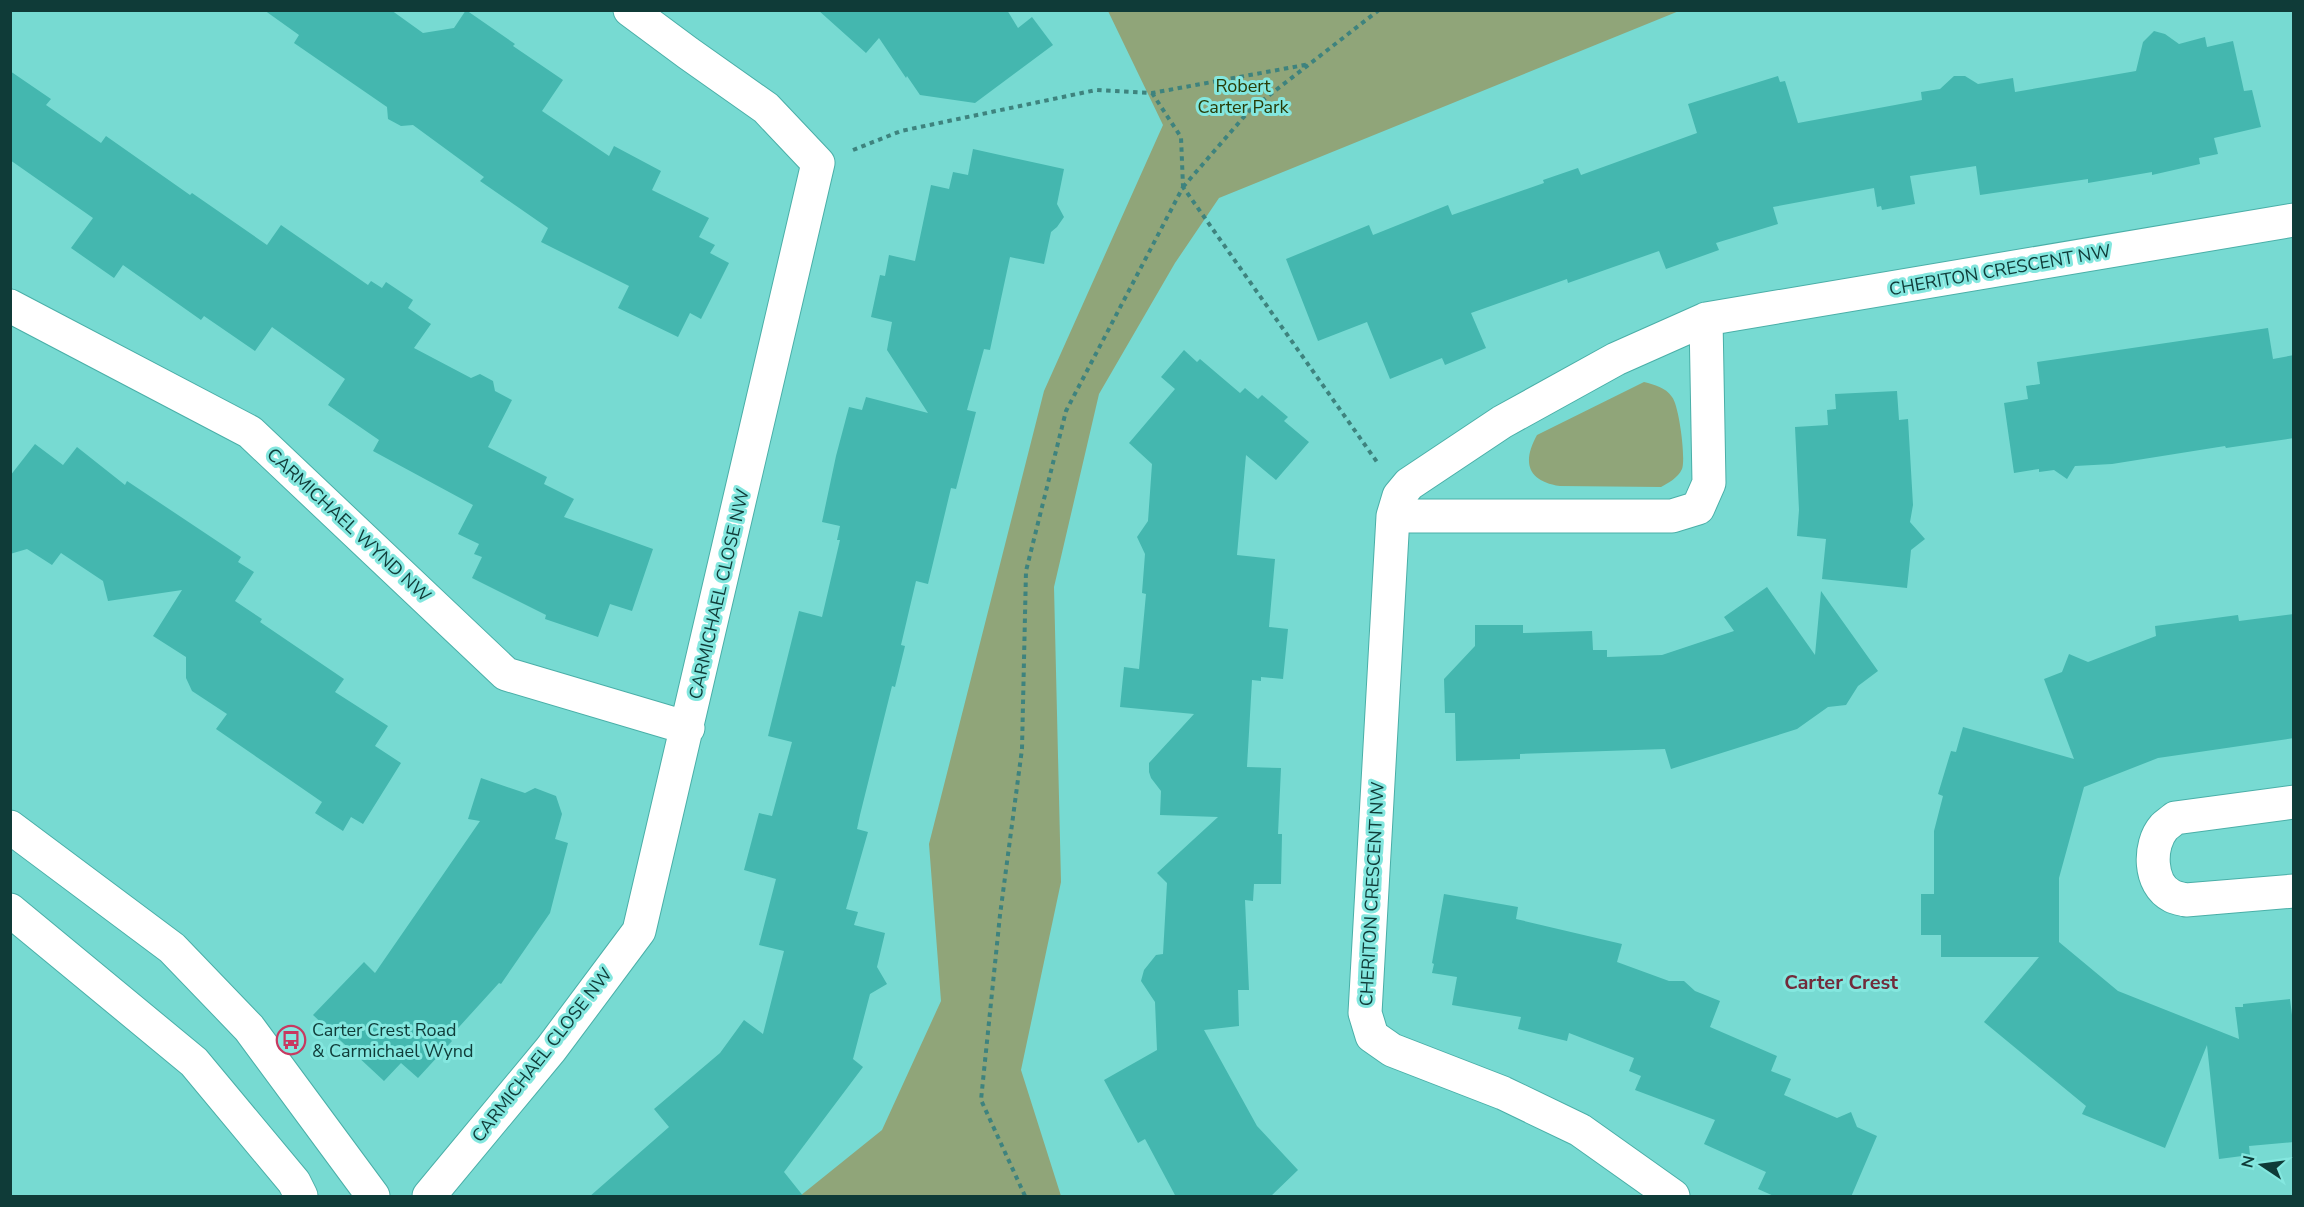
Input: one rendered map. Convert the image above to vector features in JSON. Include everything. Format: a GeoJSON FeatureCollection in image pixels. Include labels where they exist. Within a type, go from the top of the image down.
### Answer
{"type":"FeatureCollection","features":[{"type":"Feature","properties":{"kind":"street"},"geometry":{"type":"LineString","coordinates":[[630,10],[766,108],[818,163]]}},
{"type":"Feature","properties":{"kind":"street","name":"CARMICHAEL CLOSE NW"},"geometry":{"type":"LineString","coordinates":[[429,1197],[551,1049],[639,931],[688,729],[818,163]]}},
{"type":"Feature","properties":{"kind":"street","name":"CHERITON CRESCENT NW"},"geometry":{"type":"LineString","coordinates":[[1673,1197],[1580,1130],[1503,1093],[1392,1050],[1372,1036],[1365,1013],[1393,516],[1399,496],[1409,484],[1502,422],[1616,359],[1706,319],[2294,220]]}},
{"type":"Feature","properties":{"kind":"street","name":"CARMICHAEL WYND NW"},"geometry":{"type":"LineString","coordinates":[[10,306],[250,432],[506,674],[688,729]]}},
{"type":"Feature","properties":{"kind":"street"},"geometry":{"type":"LineString","coordinates":[[1393,516],[1672,516],[1698,508],[1709,483],[1706,319]]}},
{"type":"Feature","properties":{"kind":"street"},"geometry":{"type":"LineString","coordinates":[[2294,802],[2175,818],[2163,828],[2156,844],[2153,860],[2155,874],[2162,887],[2171,896],[2186,900],[2294,891]]}},
{"type":"Feature","properties":{"kind":"street"},"geometry":{"type":"LineString","coordinates":[[10,827],[172,948],[249,1028],[373,1197]]}},
{"type":"Feature","properties":{"kind":"street"},"geometry":{"type":"LineString","coordinates":[[10,910],[194,1062],[294,1182],[302,1197]]}},
{"type":"Feature","properties":{"kind":"path"},"geometry":{"type":"LineString","coordinates":[[1024,1197],[981,1100],[1000,915],[1022,750],[1026,571],[1066,411],[1183,187],[1249,111],[1379,10]]}},
{"type":"Feature","properties":{"kind":"path"},"geometry":{"type":"LineString","coordinates":[[818,163],[901,131],[1096,90],[1152,93],[1310,64]]}},
{"type":"Feature","properties":{"kind":"path"},"geometry":{"type":"LineString","coordinates":[[1152,93],[1181,137],[1183,187],[1388,477],[1393,516]]}},
{"type":"Feature","properties":{"kind":"green space","name":"Robert Carter Park"},"geometry":{"type":"Polygon","coordinates":[[[1108,11],[1679,11],[1219,198],[1175,263],[1099,394],[1054,587],[1061,882],[1021,1070],[1061,1196],[800,1196],[882,1130],[941,1001],[929,844],[1044,391],[1163,125],[1108,11]]]}},
{"type":"Feature","properties":{"kind":"green space"},"geometry":{"type":"Polygon","coordinates":[[[1644,382],[1663,389],[1675,402],[1683,463],[1682,469],[1675,478],[1661,487],[1560,486],[1540,480],[1534,475],[1529,462],[1532,445],[1537,435],[1644,382]]]}},
{"type":"Feature","properties":{"kind":"building"},"geometry":{"type":"Polygon","coordinates":[[[264,10],[391,10],[423,33],[454,28],[466,10],[515,44],[513,46],[563,80],[542,111],[609,156],[614,146],[661,171],[652,190],[709,218],[699,237],[715,245],[710,253],[729,263],[701,319],[690,313],[678,337],[618,308],[629,286],[541,242],[548,228],[480,181],[484,177],[413,125],[401,126],[388,119],[387,107],[294,43],[299,35],[264,10]]]}},
{"type":"Feature","properties":{"kind":"building"},"geometry":{"type":"Polygon","coordinates":[[[818,10],[1007,10],[1018,28],[1032,17],[1053,45],[975,103],[920,95],[879,38],[866,53],[818,10]]]}},
{"type":"Feature","properties":{"kind":"building"},"geometry":{"type":"Polygon","coordinates":[[[2154,31],[2165,34],[2179,44],[2205,37],[2207,47],[2233,41],[2244,91],[2252,90],[2261,127],[2214,138],[2218,154],[2199,158],[2200,164],[2152,175],[2152,172],[2088,183],[2088,179],[1980,195],[1976,166],[1910,176],[1915,204],[1882,210],[1881,206],[1877,207],[1874,188],[1773,207],[1778,224],[1716,243],[1719,250],[1666,269],[1659,251],[1568,283],[1567,279],[1471,313],[1486,348],[1445,365],[1442,358],[1390,379],[1367,322],[1318,341],[1286,259],[1369,225],[1373,235],[1448,205],[1452,215],[1544,183],[1543,180],[1578,168],[1581,175],[1697,133],[1688,104],[1778,76],[1780,82],[1785,81],[1798,123],[1922,100],[1921,92],[1940,89],[1954,76],[1965,76],[1978,84],[2013,78],[2015,92],[2136,71],[2143,42],[2154,31]]]}},
{"type":"Feature","properties":{"kind":"building"},"geometry":{"type":"Polygon","coordinates":[[[10,71],[51,99],[46,105],[101,143],[106,136],[267,245],[281,225],[368,285],[371,281],[382,288],[386,282],[413,300],[408,308],[431,324],[414,348],[471,378],[480,374],[493,381],[495,391],[512,400],[488,447],[547,477],[544,484],[574,499],[564,517],[653,549],[632,611],[610,604],[598,637],[545,619],[546,615],[472,578],[482,557],[474,554],[479,544],[458,534],[473,505],[373,451],[379,440],[328,405],[345,379],[272,327],[255,351],[204,316],[201,320],[123,265],[114,278],[71,248],[93,218],[10,160],[10,71]]]}},
{"type":"Feature","properties":{"kind":"building"},"geometry":{"type":"Polygon","coordinates":[[[973,149],[1064,169],[1057,204],[1064,217],[1051,232],[1044,264],[1010,257],[990,350],[984,349],[967,410],[976,412],[956,489],[951,488],[928,584],[916,581],[901,645],[905,646],[895,687],[892,686],[860,815],[857,829],[868,832],[846,909],[858,912],[854,925],[885,933],[877,967],[887,984],[870,994],[853,1059],[863,1067],[784,1172],[804,1197],[589,1197],[669,1127],[654,1109],[720,1053],[744,1020],[763,1034],[784,951],[759,945],[776,879],[744,870],[759,813],[772,816],[792,742],[768,736],[799,611],[822,617],[840,540],[837,540],[840,526],[822,522],[849,407],[862,410],[866,397],[928,413],[887,350],[892,322],[871,317],[880,275],[885,276],[889,255],[915,261],[931,185],[949,189],[953,172],[968,175],[973,149]]]}},
{"type":"Feature","properties":{"kind":"building"},"geometry":{"type":"Polygon","coordinates":[[[2268,328],[2273,359],[2294,355],[2294,438],[2226,448],[2225,446],[2112,464],[2075,466],[2067,479],[2054,470],[2039,472],[2039,469],[2014,473],[2004,403],[2028,399],[2026,386],[2040,384],[2037,362],[2268,328]]]}},
{"type":"Feature","properties":{"kind":"building"},"geometry":{"type":"Polygon","coordinates":[[[1184,350],[1197,362],[1200,359],[1240,393],[1245,388],[1258,399],[1262,395],[1288,417],[1284,421],[1309,442],[1276,480],[1246,455],[1237,555],[1275,559],[1269,627],[1288,629],[1283,679],[1261,677],[1261,681],[1252,680],[1247,767],[1281,768],[1278,834],[1282,834],[1281,884],[1254,884],[1253,901],[1245,900],[1249,990],[1238,990],[1239,1026],[1204,1030],[1257,1126],[1298,1170],[1270,1197],[1176,1197],[1145,1139],[1138,1143],[1104,1080],[1157,1050],[1155,1002],[1141,981],[1144,970],[1156,955],[1163,954],[1167,883],[1157,873],[1218,817],[1160,815],[1161,791],[1149,772],[1149,763],[1194,714],[1120,707],[1124,667],[1139,669],[1146,594],[1142,593],[1145,554],[1137,537],[1148,521],[1152,464],[1129,443],[1175,389],[1161,377],[1184,350]]]}},
{"type":"Feature","properties":{"kind":"building"},"geometry":{"type":"Polygon","coordinates":[[[1897,391],[1899,420],[1908,419],[1913,505],[1910,522],[1925,539],[1911,550],[1907,588],[1822,579],[1826,539],[1797,536],[1799,510],[1795,427],[1828,425],[1827,410],[1836,409],[1835,394],[1897,391]]]}},
{"type":"Feature","properties":{"kind":"building"},"geometry":{"type":"Polygon","coordinates":[[[35,444],[63,465],[77,447],[125,485],[127,481],[241,557],[238,562],[254,572],[235,601],[262,619],[260,622],[344,679],[335,692],[388,726],[375,746],[401,763],[363,824],[351,817],[343,831],[315,813],[322,802],[216,729],[227,714],[192,691],[186,678],[186,657],[153,636],[182,590],[108,601],[103,581],[61,553],[52,565],[27,549],[10,554],[10,476],[35,444]]]}},
{"type":"Feature","properties":{"kind":"building"},"geometry":{"type":"Polygon","coordinates":[[[1767,587],[1815,655],[1821,591],[1878,671],[1858,686],[1846,705],[1828,707],[1797,729],[1671,769],[1665,749],[1520,754],[1520,759],[1456,761],[1455,713],[1445,713],[1444,679],[1475,646],[1475,625],[1523,625],[1523,633],[1592,631],[1593,650],[1607,650],[1607,657],[1662,655],[1734,631],[1724,617],[1767,587]]]}},
{"type":"Feature","properties":{"kind":"building"},"geometry":{"type":"Polygon","coordinates":[[[2294,614],[2294,738],[2158,758],[2084,787],[2059,878],[2059,942],[2118,991],[2239,1039],[2235,1007],[2243,1007],[2243,1004],[2290,999],[2294,1031],[2294,1142],[2249,1146],[2250,1155],[2219,1159],[2207,1045],[2165,1148],[2082,1114],[2086,1106],[1984,1022],[2039,957],[1941,957],[1941,935],[1921,935],[1921,894],[1934,894],[1934,831],[1943,796],[1938,794],[1951,751],[1956,752],[1963,727],[2074,759],[2044,679],[2062,672],[2069,654],[2088,662],[2156,636],[2155,626],[2238,615],[2239,621],[2294,614]]]}},
{"type":"Feature","properties":{"kind":"building"},"geometry":{"type":"Polygon","coordinates":[[[481,778],[525,793],[535,788],[556,796],[562,814],[555,839],[568,843],[550,913],[501,984],[499,983],[449,1038],[452,1041],[418,1078],[401,1063],[384,1081],[313,1015],[364,962],[375,973],[480,821],[468,819],[481,778]]]}},
{"type":"Feature","properties":{"kind":"building"},"geometry":{"type":"Polygon","coordinates":[[[1444,894],[1518,907],[1516,919],[1622,944],[1617,962],[1669,981],[1684,981],[1695,991],[1720,1001],[1710,1027],[1777,1056],[1771,1071],[1791,1079],[1784,1095],[1837,1118],[1851,1112],[1857,1127],[1877,1136],[1851,1197],[1776,1197],[1758,1189],[1766,1172],[1704,1144],[1715,1120],[1635,1090],[1641,1076],[1629,1071],[1634,1058],[1569,1033],[1567,1041],[1518,1029],[1521,1017],[1452,1005],[1457,977],[1432,973],[1444,894]]]}},
{"type":"Feature","properties":{"kind":"place","name":"Carter Crest Road & Carmichael Wynd"},"geometry":{"type":"Point","coordinates":[291,1040]}},
{"type":"Feature","properties":{"kind":"district","name":"Carter Crest"},"geometry":{"type":"Point","coordinates":[1841,982]}}]}
